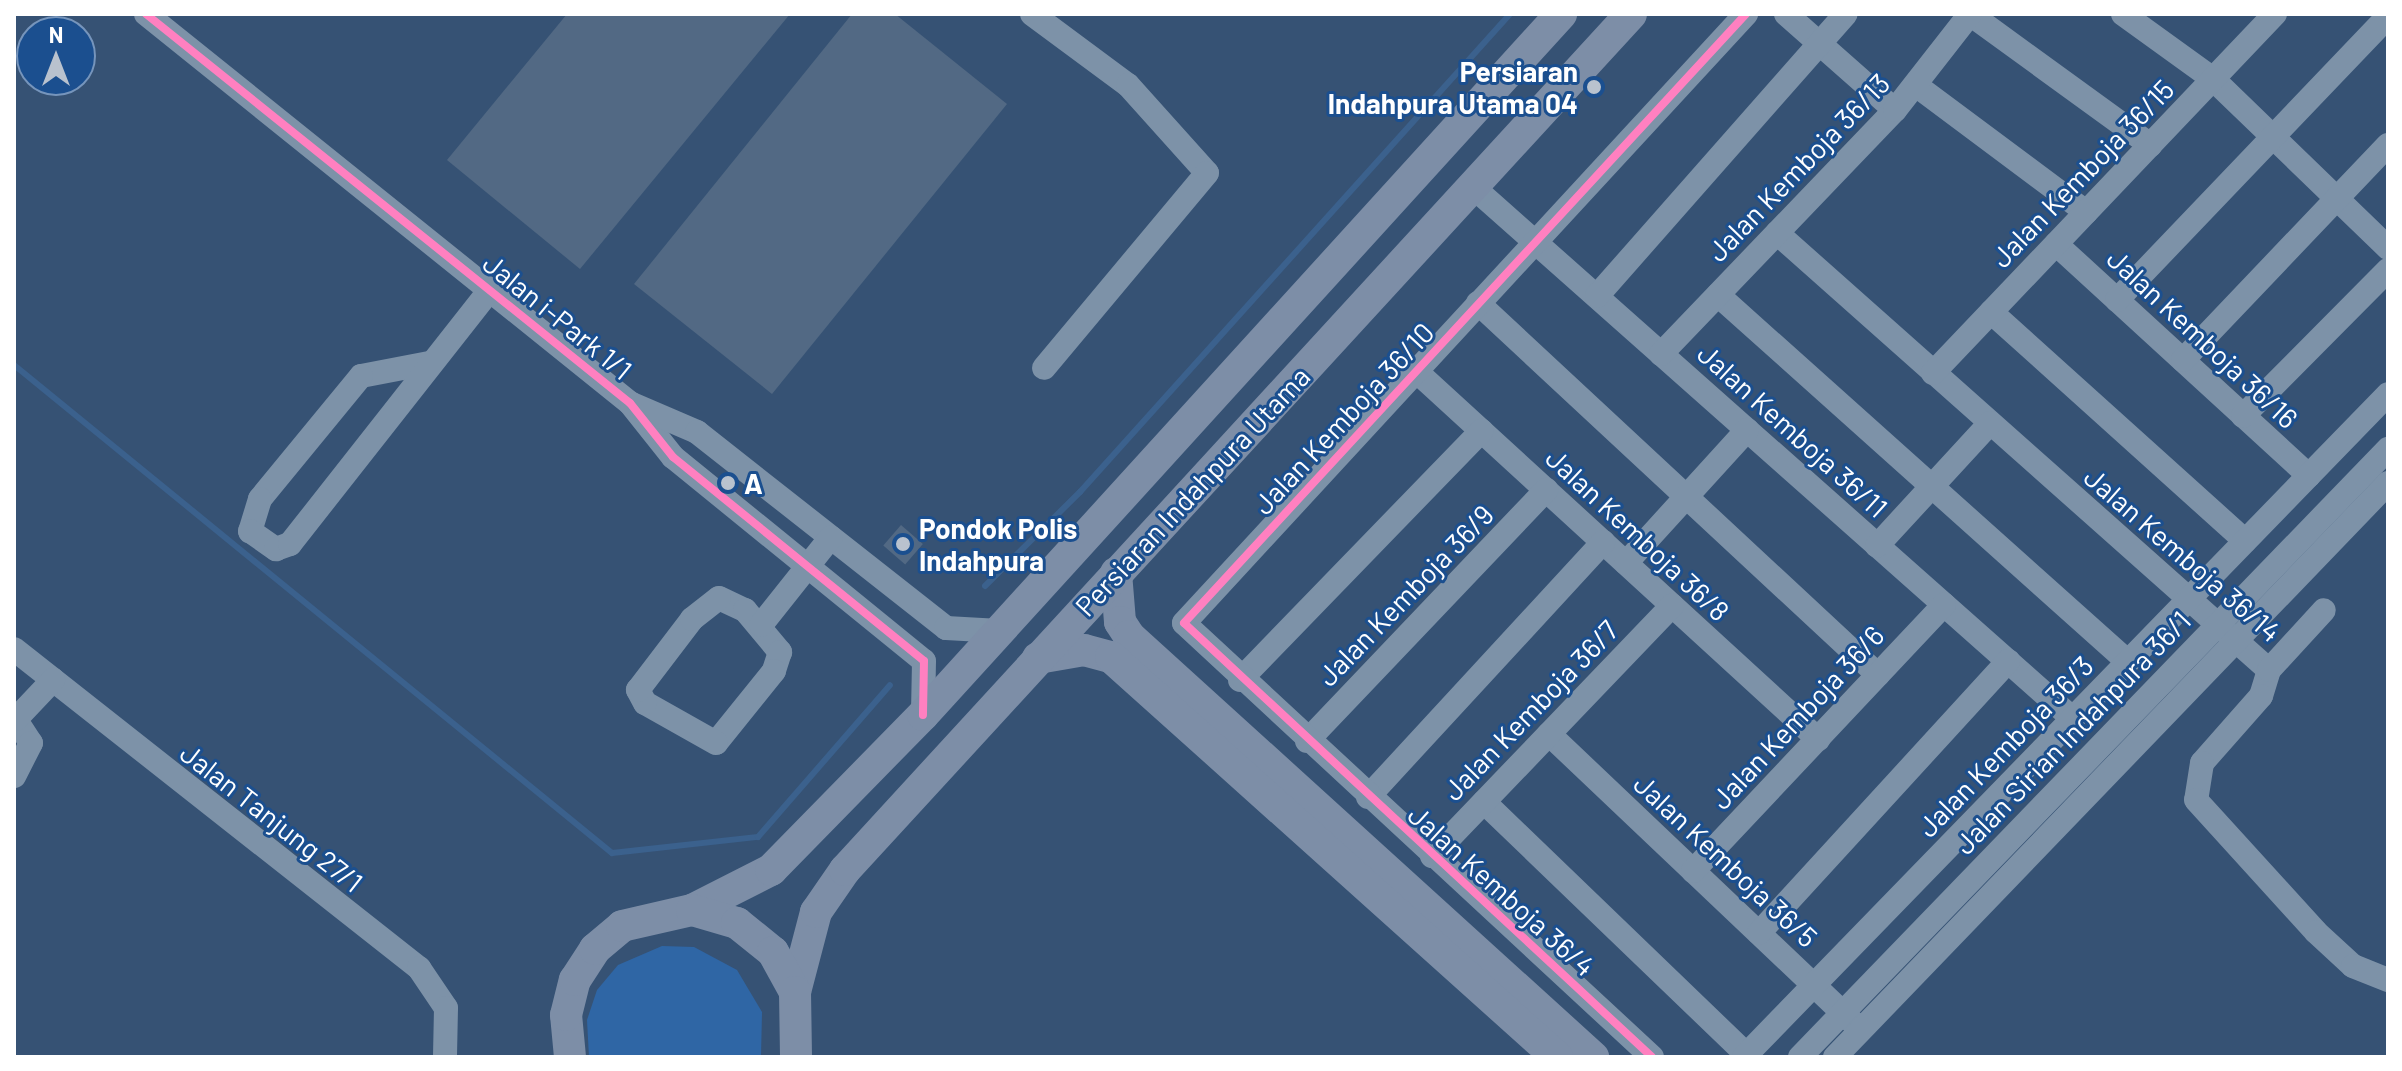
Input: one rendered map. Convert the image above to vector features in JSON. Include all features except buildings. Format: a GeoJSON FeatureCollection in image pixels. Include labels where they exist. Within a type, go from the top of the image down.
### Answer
{"type":"FeatureCollection","features":[{"type":"Feature","properties":{"kind":"main road","name":"Persiaran Indahpura Utama"},"geometry":{"type":"LineString","coordinates":[[692,910],[771,870],[923,715],[1561,14]]}},
{"type":"Feature","properties":{"kind":"main road","name":"Persiaran Indahpura Utama"},"geometry":{"type":"LineString","coordinates":[[796,1057],[795,992],[816,912],[845,870],[1631,14]]}},
{"type":"Feature","properties":{"kind":"main road"},"geometry":{"type":"LineString","coordinates":[[1116,573],[1120,622],[1129,636],[1593,1057]]}},
{"type":"Feature","properties":{"kind":"main road"},"geometry":{"type":"LineString","coordinates":[[1038,658],[1084,650],[1111,657],[1557,1057]]}},
{"type":"Feature","properties":{"kind":"main road"},"geometry":{"type":"LineString","coordinates":[[568,1055],[575,980],[595,949],[645,917],[692,910],[737,923],[761,942],[795,992]]}},
{"type":"Feature","properties":{"kind":"street","name":"Jalan i-Park 1/1"},"geometry":{"type":"LineString","coordinates":[[146,14],[630,403],[673,457],[924,661],[923,715]]}},
{"type":"Feature","properties":{"kind":"street"},"geometry":{"type":"LineString","coordinates":[[1032,14],[1128,85],[1207,173],[1044,368]]}},
{"type":"Feature","properties":{"kind":"street","name":"Jalan Kemboja 36/10"},"geometry":{"type":"LineString","coordinates":[[1184,623],[1746,14]]}},
{"type":"Feature","properties":{"kind":"street"},"geometry":{"type":"LineString","coordinates":[[1786,14],[1895,110]]}},
{"type":"Feature","properties":{"kind":"street"},"geometry":{"type":"LineString","coordinates":[[1597,296],[1822,45],[1846,14]]}},
{"type":"Feature","properties":{"kind":"street"},"geometry":{"type":"LineString","coordinates":[[1970,14],[2150,145]]}},
{"type":"Feature","properties":{"kind":"street","name":"Jalan Kemboja 36/13"},"geometry":{"type":"LineString","coordinates":[[1661,354],[1917,86],[1970,14]]}},
{"type":"Feature","properties":{"kind":"street"},"geometry":{"type":"LineString","coordinates":[[2123,14],[2213,79],[2388,248]]}},
{"type":"Feature","properties":{"kind":"street","name":"Jalan Kemboja 36/15"},"geometry":{"type":"LineString","coordinates":[[1933,373],[2270,16]]}},
{"type":"Feature","properties":{"kind":"street"},"geometry":{"type":"LineString","coordinates":[[2117,300],[2388,16]]}},
{"type":"Feature","properties":{"kind":"street"},"geometry":{"type":"LineString","coordinates":[[1917,86],[2086,212]]}},
{"type":"Feature","properties":{"kind":"street"},"geometry":{"type":"LineString","coordinates":[[2183,360],[2388,145]]}},
{"type":"Feature","properties":{"kind":"street","name":"Jalan Kemboja 36/11"},"geometry":{"type":"LineString","coordinates":[[1473,187],[2073,719]]}},
{"type":"Feature","properties":{"kind":"street","name":"Jalan Kemboja 36/14"},"geometry":{"type":"LineString","coordinates":[[1777,233],[2269,670],[2261,696],[2202,763],[2196,800],[2316,932],[2353,966],[2388,980]]}},
{"type":"Feature","properties":{"kind":"street","name":"Jalan Kemboja 36/16"},"geometry":{"type":"LineString","coordinates":[[2056,244],[2309,476]]}},
{"type":"Feature","properties":{"kind":"street"},"geometry":{"type":"LineString","coordinates":[[2243,416],[2388,270]]}},
{"type":"Feature","properties":{"kind":"street"},"geometry":{"type":"LineString","coordinates":[[429,363],[361,376],[260,499],[250,531],[286,548],[429,363],[490,290]]}},
{"type":"Feature","properties":{"kind":"street"},"geometry":{"type":"LineString","coordinates":[[1718,295],[1930,488],[2128,662]]}},
{"type":"Feature","properties":{"kind":"street"},"geometry":{"type":"LineString","coordinates":[[1478,303],[1685,500],[1878,675]]}},
{"type":"Feature","properties":{"kind":"street"},"geometry":{"type":"LineString","coordinates":[[1991,312],[2245,541]]}},
{"type":"Feature","properties":{"kind":"street","name":"Jalan Kemboja 36/8"},"geometry":{"type":"LineString","coordinates":[[1417,372],[1818,739]]}},
{"type":"Feature","properties":{"kind":"street","name":"Jalan Kemboja 36/3"},"geometry":{"type":"LineString","coordinates":[[1745,1056],[2388,394]]}},
{"type":"Feature","properties":{"kind":"street","name":"Jalan i-Park 1/1"},"geometry":{"type":"LineString","coordinates":[[630,403],[697,432],[946,628],[1000,631]]}},
{"type":"Feature","properties":{"kind":"street"},"geometry":{"type":"LineString","coordinates":[[1877,546],[1990,423]]}},
{"type":"Feature","properties":{"kind":"street"},"geometry":{"type":"LineString","coordinates":[[1626,563],[1747,430]]}},
{"type":"Feature","properties":{"kind":"street"},"geometry":{"type":"LineString","coordinates":[[1240,680],[1481,431]]}},
{"type":"Feature","properties":{"kind":"street","name":"Jalan Sirian Indahpura 36/1"},"geometry":{"type":"LineString","coordinates":[[1835,1057],[2227,633],[2384,470]]}},
{"type":"Feature","properties":{"kind":"street","name":"Jalan Kemboja 36/9"},"geometry":{"type":"LineString","coordinates":[[1307,741],[1546,490]]}},
{"type":"Feature","properties":{"kind":"street"},"geometry":{"type":"LineString","coordinates":[[761,625],[831,537]]}},
{"type":"Feature","properties":{"kind":"street"},"geometry":{"type":"LineString","coordinates":[[1368,797],[1603,542]]}},
{"type":"Feature","properties":{"kind":"street"},"geometry":{"type":"LineString","coordinates":[[729,600],[761,625],[779,659],[716,743],[639,696],[640,684],[710,602],[729,600]]}},
{"type":"Feature","properties":{"kind":"street","name":"Jalan Kemboja 36/6"},"geometry":{"type":"LineString","coordinates":[[1693,871],[1944,605]]}},
{"type":"Feature","properties":{"kind":"street","name":"Jalan Kemboja 36/7"},"geometry":{"type":"LineString","coordinates":[[1432,856],[1672,606]]}},
{"type":"Feature","properties":{"kind":"street"},"geometry":{"type":"LineString","coordinates":[[2269,670],[2324,610]]}},
{"type":"Feature","properties":{"kind":"street","name":"Jalan Kemboja 36/4"},"geometry":{"type":"LineString","coordinates":[[1184,623],[1240,680],[1652,1057]]}},
{"type":"Feature","properties":{"kind":"street","name":"Jalan Sirian Indahpura 36/1"},"geometry":{"type":"LineString","coordinates":[[1800,1057],[2227,633]]}},
{"type":"Feature","properties":{"kind":"street","name":"Jalan Tanjung 27/1"},"geometry":{"type":"LineString","coordinates":[[14,649],[419,968],[446,1008],[445,1057]]}},
{"type":"Feature","properties":{"kind":"street"},"geometry":{"type":"LineString","coordinates":[[1759,933],[2008,661]]}},
{"type":"Feature","properties":{"kind":"street"},"geometry":{"type":"LineString","coordinates":[[14,776],[31,743],[15,718],[53,680]]}},
{"type":"Feature","properties":{"kind":"street","name":"Jalan Kemboja 36/5"},"geometry":{"type":"LineString","coordinates":[[1549,734],[1861,1030]]}},
{"type":"Feature","properties":{"kind":"street"},"geometry":{"type":"LineString","coordinates":[[1484,802],[1745,1056]]}},
{"type":"Feature","properties":{"kind":"shaded area"},"geometry":{"type":"Polygon","coordinates":[[[662,946],[694,947],[737,970],[762,1012],[761,1057],[589,1057],[587,1020],[597,990],[618,965],[662,946]]]}},
{"type":"Feature","properties":{"kind":"waterway"},"geometry":{"type":"LineString","coordinates":[[985,586],[1080,492],[1510,14]]}},
{"type":"Feature","properties":{"kind":"waterway"},"geometry":{"type":"LineString","coordinates":[[14,365],[612,853],[758,837],[890,685]]}},
{"type":"Feature","properties":{"kind":"cycle path"},"geometry":{"type":"LineString","coordinates":[[146,14],[630,403],[673,457],[924,661],[923,715]]}},
{"type":"Feature","properties":{"kind":"cycle path"},"geometry":{"type":"LineString","coordinates":[[1652,1057],[1184,623],[1746,14]]}},
{"type":"Feature","properties":{"kind":"place","name":"Persiaran Indahpura Utama 04"},"geometry":{"type":"Point","coordinates":[1594,87]}},
{"type":"Feature","properties":{"kind":"place","name":"A"},"geometry":{"type":"Point","coordinates":[728,483]}},
{"type":"Feature","properties":{"kind":"place","name":"Pondok Polis Indahpura"},"geometry":{"type":"Point","coordinates":[903,544]}}]}
